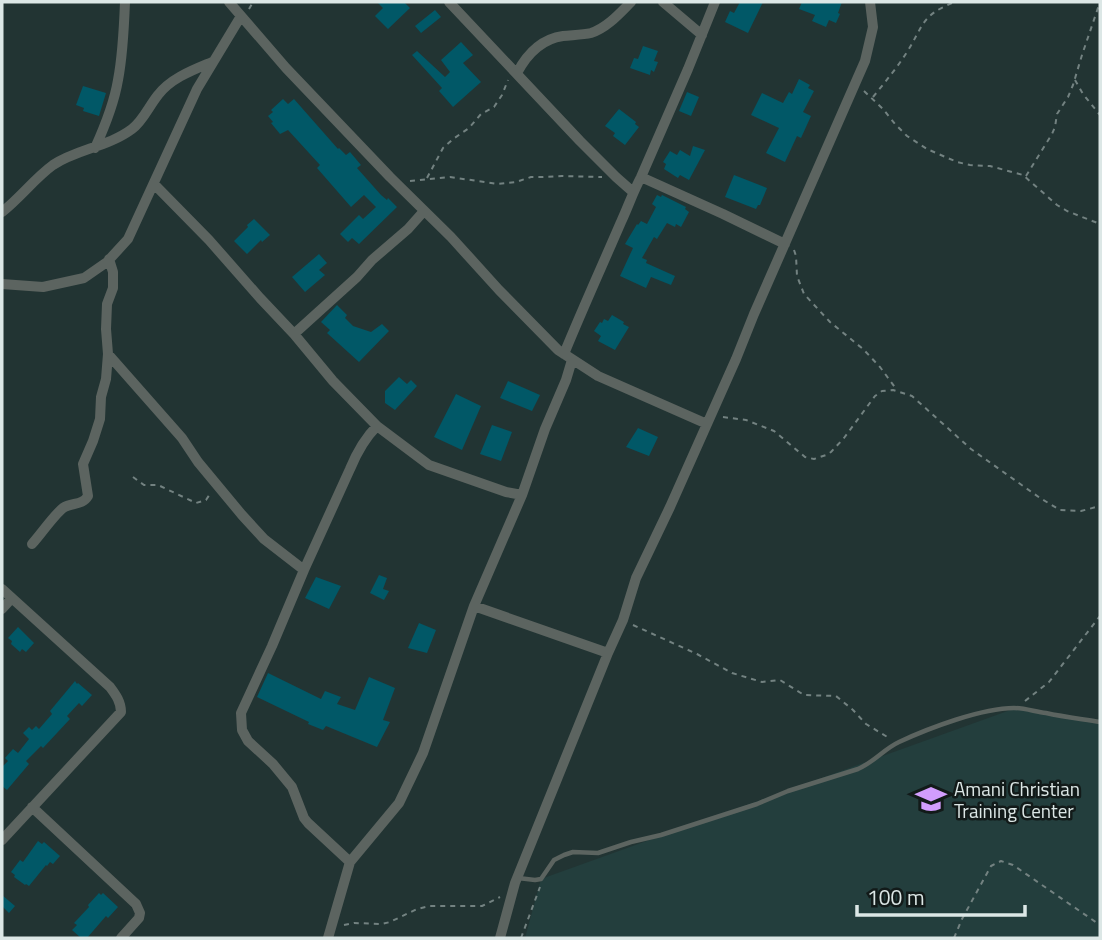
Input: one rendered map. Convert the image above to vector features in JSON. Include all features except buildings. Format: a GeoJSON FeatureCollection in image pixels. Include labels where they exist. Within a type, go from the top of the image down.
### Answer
{"type":"FeatureCollection","features":[{"type":"Feature","properties":{"kind":"street"},"geometry":{"type":"LineString","coordinates":[[95,148],[118,82],[125,2]]}},
{"type":"Feature","properties":{"kind":"street"},"geometry":{"type":"LineString","coordinates":[[229,2],[286,68],[558,350],[598,376],[709,420]]}},
{"type":"Feature","properties":{"kind":"street"},"geometry":{"type":"LineString","coordinates":[[449,2],[633,192]]}},
{"type":"Feature","properties":{"kind":"street"},"geometry":{"type":"LineString","coordinates":[[515,71],[538,46],[550,39],[592,33],[603,27],[631,2]]}},
{"type":"Feature","properties":{"kind":"street"},"geometry":{"type":"LineString","coordinates":[[663,2],[702,36]]}},
{"type":"Feature","properties":{"kind":"street"},"geometry":{"type":"LineString","coordinates":[[329,934],[350,862],[399,803],[423,752],[474,606],[522,495],[545,429],[566,380],[568,357],[592,286],[715,2]]}},
{"type":"Feature","properties":{"kind":"street"},"geometry":{"type":"LineString","coordinates":[[500,938],[517,878],[623,620],[636,578],[709,420],[865,61],[873,27],[870,2]]}},
{"type":"Feature","properties":{"kind":"street"},"geometry":{"type":"LineString","coordinates":[[2,284],[43,287],[83,278],[110,259],[128,239],[197,89],[241,16]]}},
{"type":"Feature","properties":{"kind":"street"},"geometry":{"type":"LineString","coordinates":[[2,212],[52,166],[134,128],[160,92],[171,82],[213,61]]}},
{"type":"Feature","properties":{"kind":"street"},"geometry":{"type":"LineString","coordinates":[[641,177],[786,243]]}},
{"type":"Feature","properties":{"kind":"street"},"geometry":{"type":"LineString","coordinates":[[154,184],[209,240],[333,381],[377,426],[429,465],[522,495]]}},
{"type":"Feature","properties":{"kind":"street"},"geometry":{"type":"LineString","coordinates":[[294,334],[424,211]]}},
{"type":"Feature","properties":{"kind":"street"},"geometry":{"type":"LineString","coordinates":[[33,544],[63,508],[87,500],[89,490],[83,464],[100,419],[101,397],[106,379],[107,304],[113,288],[110,259]]}},
{"type":"Feature","properties":{"kind":"street"},"geometry":{"type":"LineString","coordinates":[[108,354],[182,438],[198,462],[264,538],[303,570]]}},
{"type":"Feature","properties":{"kind":"street"},"geometry":{"type":"LineString","coordinates":[[350,862],[304,818],[292,787],[273,764],[248,741],[240,722],[244,704],[357,452],[377,426]]}},
{"type":"Feature","properties":{"kind":"street"},"geometry":{"type":"LineString","coordinates":[[2,589],[110,687],[120,701],[121,708],[121,712],[2,840]]}},
{"type":"Feature","properties":{"kind":"street"},"geometry":{"type":"LineString","coordinates":[[2,609],[12,598]]}},
{"type":"Feature","properties":{"kind":"street"},"geometry":{"type":"LineString","coordinates":[[474,606],[608,653]]}},
{"type":"Feature","properties":{"kind":"street"},"geometry":{"type":"LineString","coordinates":[[32,807],[136,904],[140,915],[121,938]]}},
{"type":"Feature","properties":{"kind":"street"},"geometry":{"type":"LineString","coordinates":[[132,926],[132,938]]}},
{"type":"Feature","properties":{"kind":"lane"},"geometry":{"type":"LineString","coordinates":[[517,878],[541,878],[554,860],[573,852],[598,853],[691,826],[757,804],[788,790],[868,765],[899,742],[981,713],[1016,708],[1100,722]]}},
{"type":"Feature","properties":{"kind":"path"},"geometry":{"type":"LineString","coordinates":[[872,99],[909,50],[924,21],[934,12],[955,2]]}},
{"type":"Feature","properties":{"kind":"path"},"geometry":{"type":"LineString","coordinates":[[1025,177],[1052,134],[1057,114],[1068,97],[1100,2]]}},
{"type":"Feature","properties":{"kind":"path"},"geometry":{"type":"LineString","coordinates":[[426,180],[443,148],[497,103],[515,71]]}},
{"type":"Feature","properties":{"kind":"path"},"geometry":{"type":"LineString","coordinates":[[1075,79],[1100,115]]}},
{"type":"Feature","properties":{"kind":"path"},"geometry":{"type":"LineString","coordinates":[[855,83],[883,108],[907,136],[927,149],[957,162],[1012,171],[1025,177],[1057,205],[1100,224]]}},
{"type":"Feature","properties":{"kind":"path"},"geometry":{"type":"LineString","coordinates":[[395,183],[450,177],[498,184],[531,177],[616,177]]}},
{"type":"Feature","properties":{"kind":"path"},"geometry":{"type":"LineString","coordinates":[[786,243],[796,253],[797,276],[804,294],[830,322],[863,349],[897,391]]}},
{"type":"Feature","properties":{"kind":"path"},"geometry":{"type":"LineString","coordinates":[[709,420],[746,420],[774,431],[805,457],[814,459],[826,456],[844,438],[875,396],[882,391],[893,390],[912,396],[971,449],[1060,510],[1081,511],[1100,506]]}},
{"type":"Feature","properties":{"kind":"path"},"geometry":{"type":"LineString","coordinates":[[133,477],[145,485],[158,485],[196,503],[206,500],[218,485]]}},
{"type":"Feature","properties":{"kind":"path"},"geometry":{"type":"LineString","coordinates":[[1016,708],[1049,681],[1100,616]]}},
{"type":"Feature","properties":{"kind":"path"},"geometry":{"type":"LineString","coordinates":[[623,620],[732,673],[762,681],[780,680],[804,695],[836,696],[866,724],[899,742]]}},
{"type":"Feature","properties":{"kind":"path"},"geometry":{"type":"LineString","coordinates":[[954,938],[991,866],[1001,861],[1013,865],[1100,925]]}},
{"type":"Feature","properties":{"kind":"path"},"geometry":{"type":"LineString","coordinates":[[521,938],[541,878]]}},
{"type":"Feature","properties":{"kind":"path"},"geometry":{"type":"LineString","coordinates":[[329,934],[344,925],[354,923],[390,922],[430,906],[482,906],[513,890]]}},
{"type":"Feature","properties":{"kind":"shaded area","name":"Amani Christian Training Center"},"geometry":{"type":"Polygon","coordinates":[[[1016,708],[1100,720],[1100,938],[525,938],[541,879],[1016,708]]]}},
{"type":"Feature","properties":{"kind":"place","name":"Amani Christian Training Center"},"geometry":{"type":"Point","coordinates":[931,799]}}]}
